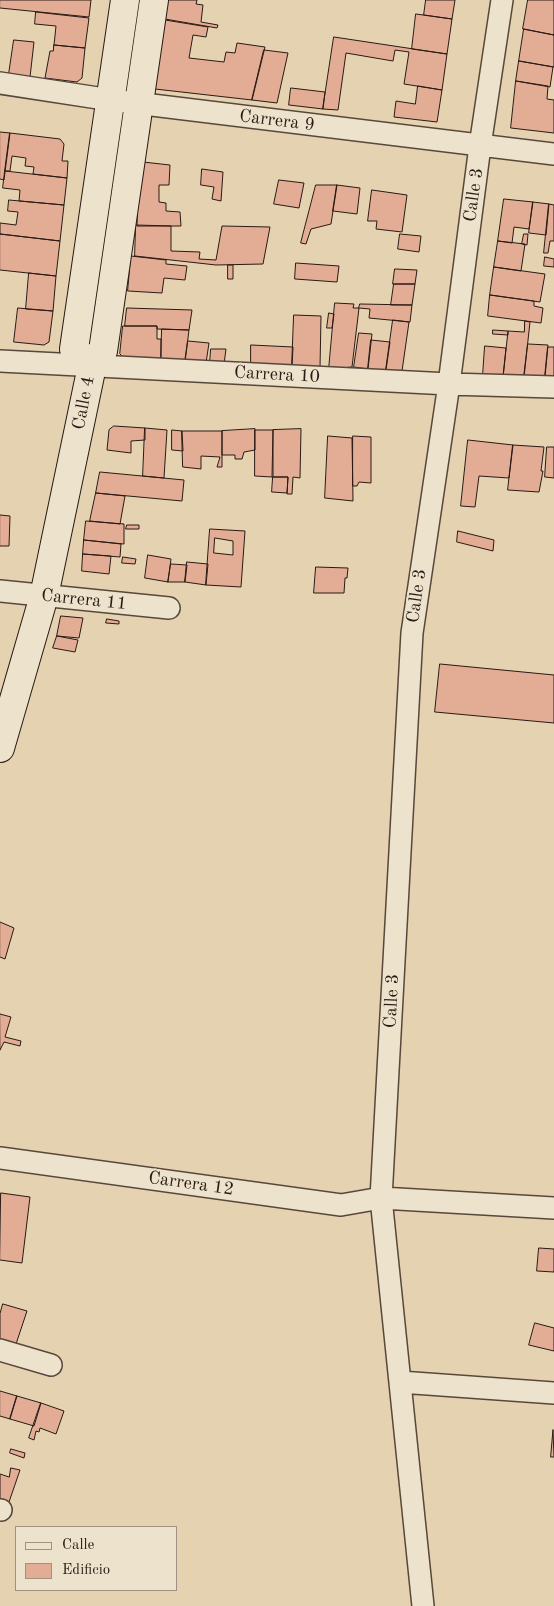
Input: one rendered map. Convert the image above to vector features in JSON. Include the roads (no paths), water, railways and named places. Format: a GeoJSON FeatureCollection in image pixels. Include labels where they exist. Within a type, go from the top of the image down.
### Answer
{"type":"FeatureCollection","features":[{"type":"Feature","properties":{"kind":"street","name":"Calle 4"},"geometry":{"type":"LineString","coordinates":[[0,748],[44,596],[92,366],[74,349],[125,0]]}},
{"type":"Feature","properties":{"kind":"street"},"geometry":{"type":"LineString","coordinates":[[92,366],[103,351],[154,0]]}},
{"type":"Feature","properties":{"kind":"street","name":"Calle 3"},"geometry":{"type":"LineString","coordinates":[[423,1606],[381,1198],[412,633],[449,384],[480,146],[502,0]]}},
{"type":"Feature","properties":{"kind":"street","name":"Carrera 9"},"geometry":{"type":"LineString","coordinates":[[0,83],[139,104],[554,154]]}},
{"type":"Feature","properties":{"kind":"street","name":"Carrera 10"},"geometry":{"type":"LineString","coordinates":[[0,362],[449,384],[554,387]]}},
{"type":"Feature","properties":{"kind":"street","name":"Carrera 11"},"geometry":{"type":"LineString","coordinates":[[0,591],[169,608]]}},
{"type":"Feature","properties":{"kind":"street","name":"Carrera 12"},"geometry":{"type":"LineString","coordinates":[[0,1158],[341,1205],[381,1198],[554,1208]]}},
{"type":"Feature","properties":{"kind":"street"},"geometry":{"type":"LineString","coordinates":[[0,1350],[51,1365]]}},
{"type":"Feature","properties":{"kind":"street"},"geometry":{"type":"LineString","coordinates":[[400,1382],[554,1393]]}}]}
